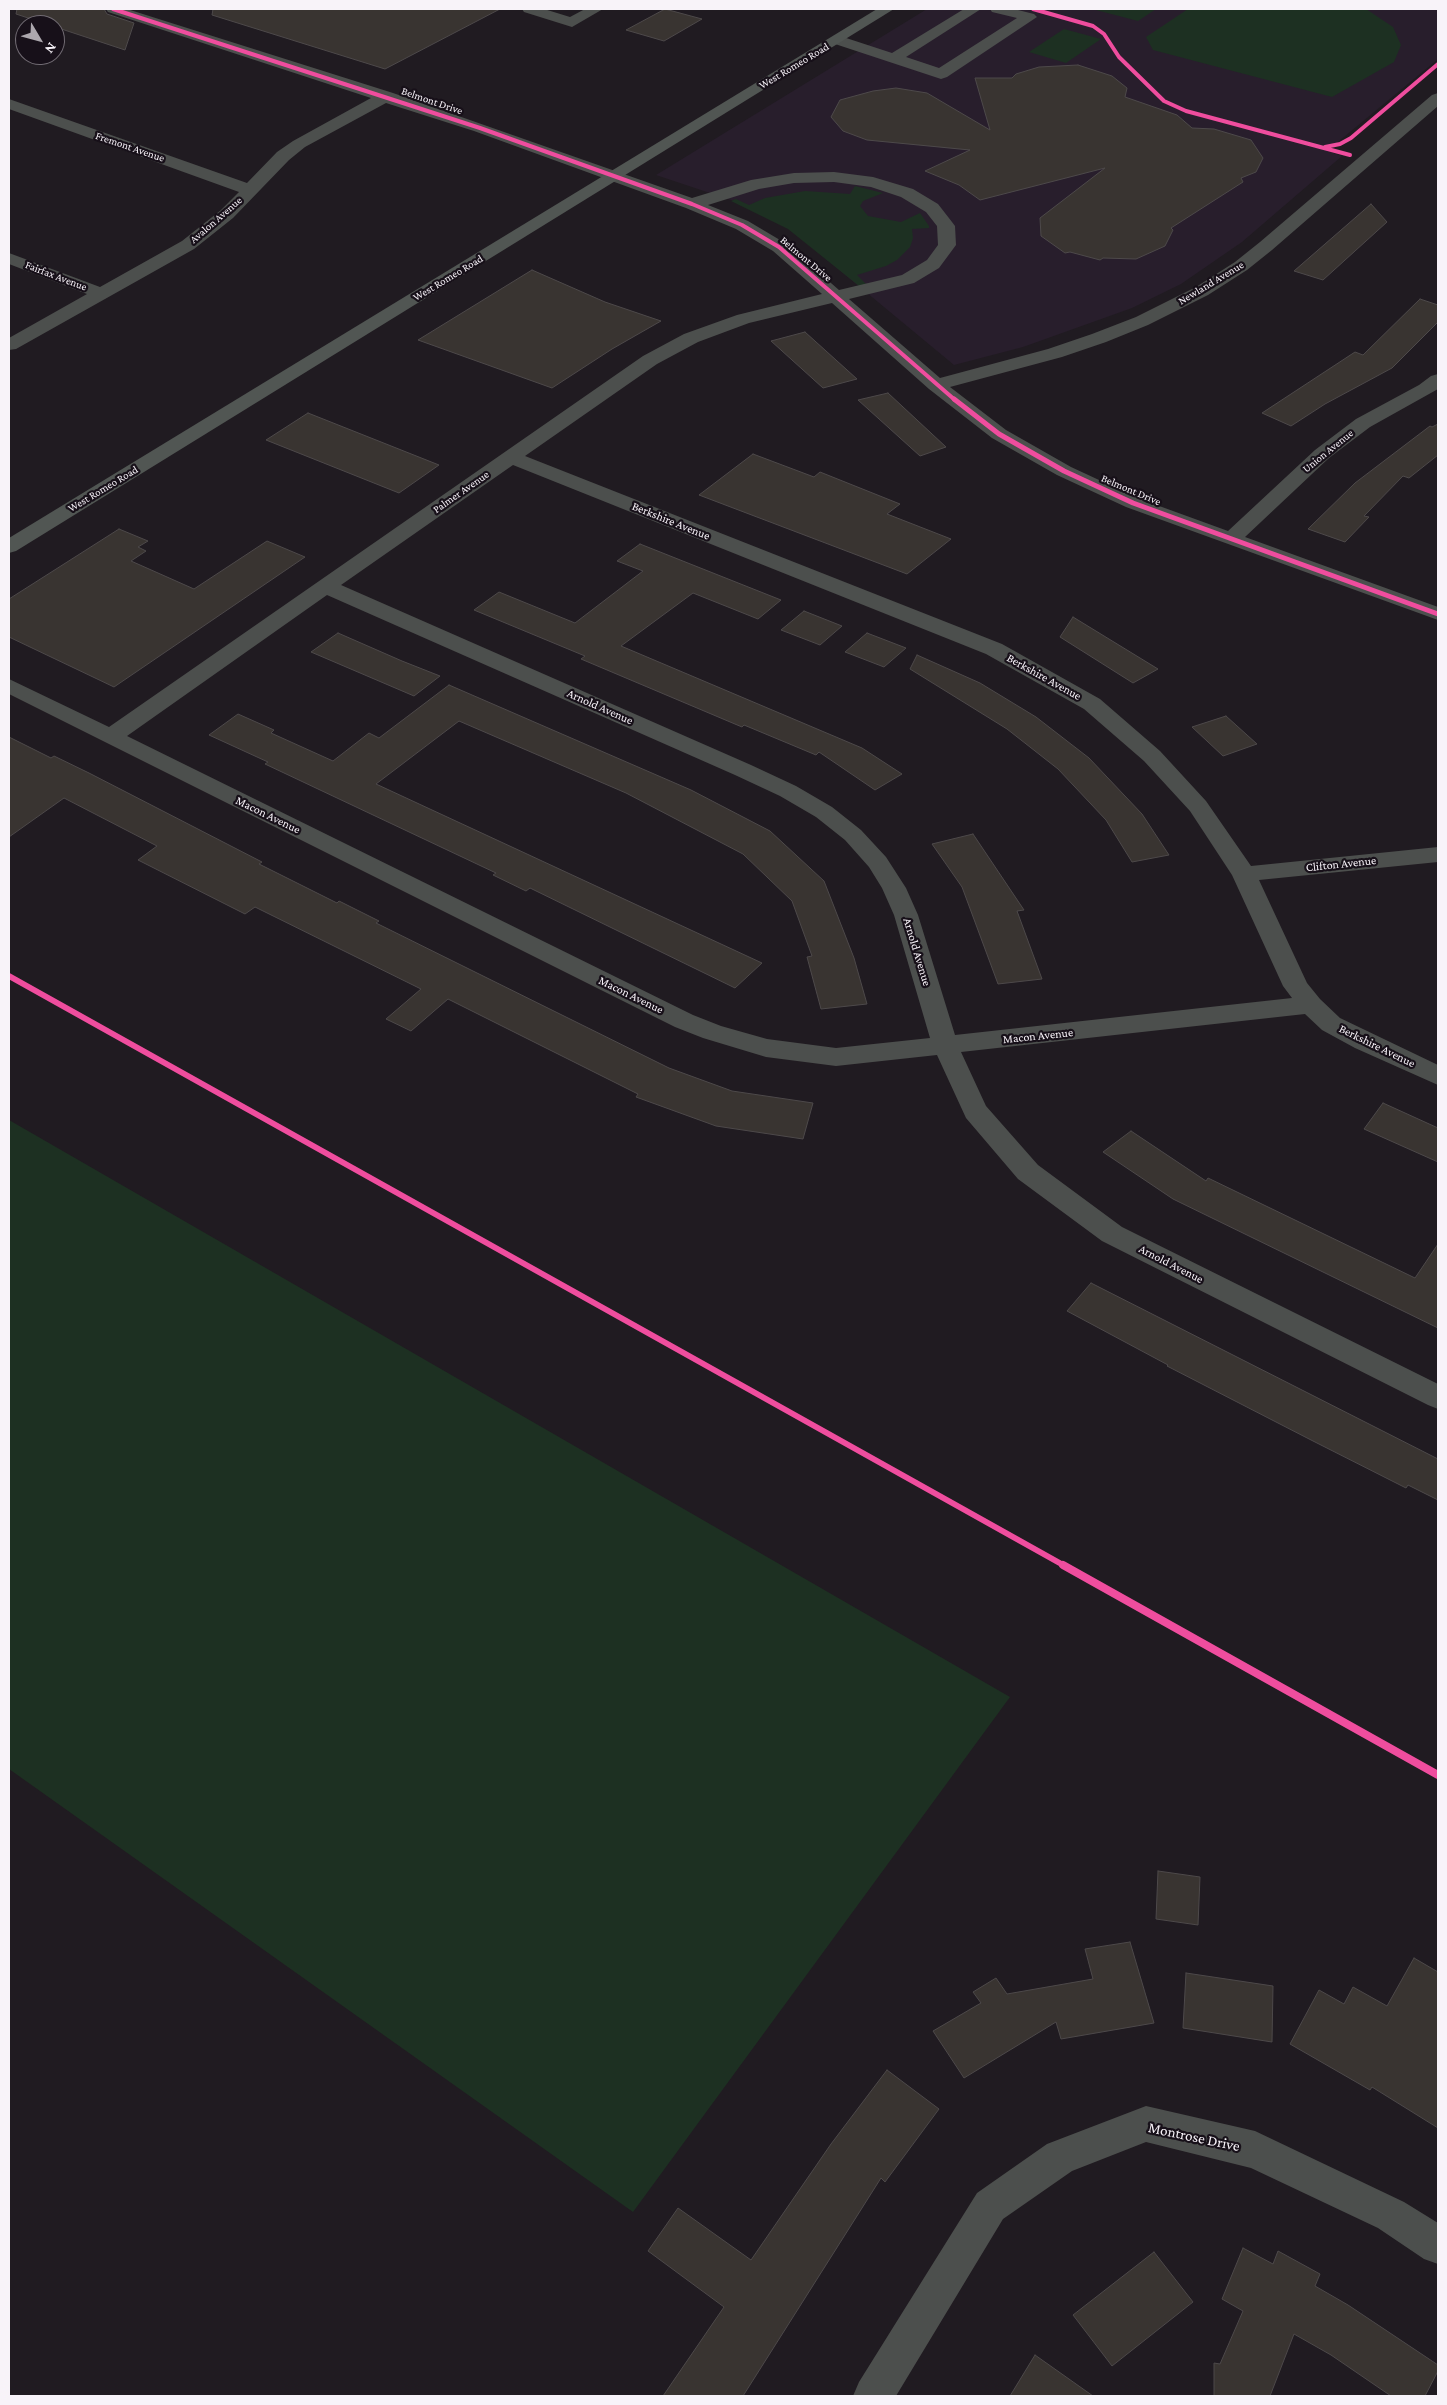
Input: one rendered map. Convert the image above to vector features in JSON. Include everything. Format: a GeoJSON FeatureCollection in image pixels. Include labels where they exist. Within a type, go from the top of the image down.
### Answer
{"type":"FeatureCollection","features":[{"type":"Feature","properties":{"kind":"main road","name":"West Romeo Road"},"geometry":{"type":"LineString","coordinates":[[9,547],[887,9]]}},
{"type":"Feature","properties":{"kind":"street","name":"Belmont Drive"},"geometry":{"type":"LineString","coordinates":[[113,9],[387,96],[692,204],[742,226],[779,247],[936,385],[998,434],[1064,471],[1133,503],[1438,614]]}},
{"type":"Feature","properties":{"kind":"street"},"geometry":{"type":"LineString","coordinates":[[528,9],[572,22],[596,9]]}},
{"type":"Feature","properties":{"kind":"street"},"geometry":{"type":"LineString","coordinates":[[896,57],[974,9]]}},
{"type":"Feature","properties":{"kind":"street"},"geometry":{"type":"LineString","coordinates":[[837,40],[896,57],[941,74],[1029,18],[997,9]]}},
{"type":"Feature","properties":{"kind":"street","name":"Avalon Avenue"},"geometry":{"type":"LineString","coordinates":[[9,345],[188,245],[211,228],[284,156],[299,144],[387,96]]}},
{"type":"Feature","properties":{"kind":"street","name":"Newland Avenue"},"geometry":{"type":"LineString","coordinates":[[936,385],[1055,353],[1099,338],[1142,321],[1202,290],[1241,266],[1266,246],[1438,98]]}},
{"type":"Feature","properties":{"kind":"street","name":"Fremont Avenue"},"geometry":{"type":"LineString","coordinates":[[9,104],[251,190]]}},
{"type":"Feature","properties":{"kind":"street","name":"Palmer Avenue"},"geometry":{"type":"LineString","coordinates":[[110,737],[650,360],[691,338],[743,320],[908,279],[933,264],[946,245],[946,226],[932,208],[907,193],[873,182],[834,177],[794,178],[757,184],[692,204]]}},
{"type":"Feature","properties":{"kind":"street","name":"Fairfax Avenue"},"geometry":{"type":"LineString","coordinates":[[9,258],[102,294]]}},
{"type":"Feature","properties":{"kind":"street","name":"Union Avenue"},"geometry":{"type":"LineString","coordinates":[[1231,539],[1335,444],[1363,423],[1426,389],[1438,380]]}},
{"type":"Feature","properties":{"kind":"street","name":"Berkshire Avenue"},"geometry":{"type":"LineString","coordinates":[[510,457],[994,649],[1084,699],[1152,756],[1198,806],[1244,874],[1296,986],[1311,1005],[1331,1024],[1364,1042],[1438,1076]]}},
{"type":"Feature","properties":{"kind":"street","name":"Arnold Avenue"},"geometry":{"type":"LineString","coordinates":[[327,587],[743,770],[788,791],[824,812],[853,835],[878,862],[894,888],[906,915],[946,1046],[975,1110],[1028,1172],[1105,1228],[1212,1285],[1438,1396]]}},
{"type":"Feature","properties":{"kind":"street","name":"Macon Avenue"},"geometry":{"type":"LineString","coordinates":[[9,686],[684,1021],[712,1032],[766,1048],[836,1057],[1311,1005]]}},
{"type":"Feature","properties":{"kind":"street","name":"Clifton Avenue"},"geometry":{"type":"LineString","coordinates":[[1244,874],[1438,854]]}},
{"type":"Feature","properties":{"kind":"street","name":"Montrose Drive"},"geometry":{"type":"LineString","coordinates":[[873,2396],[990,2206],[1060,2157],[1146,2124],[1255,2150],[1392,2215],[1438,2245]]}},
{"type":"Feature","properties":{"kind":"shaded area"},"geometry":{"type":"Polygon","coordinates":[[[927,9],[1438,9],[1438,59],[1327,151],[1342,156],[1242,242],[1181,284],[1132,308],[1023,347],[954,365],[779,220],[734,201],[656,175],[927,9]]]}},
{"type":"Feature","properties":{"kind":"green space"},"geometry":{"type":"Polygon","coordinates":[[[1092,9],[1156,9],[1138,21],[1092,9]]]}},
{"type":"Feature","properties":{"kind":"green space"},"geometry":{"type":"Polygon","coordinates":[[[1188,9],[1366,9],[1393,27],[1401,45],[1394,62],[1332,97],[1153,50],[1146,37],[1188,9]]]}},
{"type":"Feature","properties":{"kind":"green space"},"geometry":{"type":"Polygon","coordinates":[[[1064,29],[1101,39],[1066,63],[1029,52],[1064,29]]]}},
{"type":"Feature","properties":{"kind":"green space"},"geometry":{"type":"Polygon","coordinates":[[[855,186],[883,193],[863,201],[860,206],[868,216],[901,222],[920,213],[929,226],[929,228],[912,229],[913,238],[910,247],[897,260],[886,266],[857,275],[866,284],[859,286],[788,229],[731,201],[736,199],[749,205],[765,198],[805,191],[850,194],[855,186]]]}},
{"type":"Feature","properties":{"kind":"green space"},"geometry":{"type":"Polygon","coordinates":[[[9,1120],[1010,1697],[633,2212],[9,1769],[9,1120]]]}},
{"type":"Feature","properties":{"kind":"building"},"geometry":{"type":"Polygon","coordinates":[[[17,9],[104,9],[107,14],[134,23],[125,50],[65,30],[65,15],[16,14],[17,9]]]}},
{"type":"Feature","properties":{"kind":"building"},"geometry":{"type":"Polygon","coordinates":[[[213,9],[500,9],[385,69],[212,15],[213,9]]]}},
{"type":"Feature","properties":{"kind":"building"},"geometry":{"type":"Polygon","coordinates":[[[665,9],[702,19],[664,41],[626,30],[665,9]]]}},
{"type":"Feature","properties":{"kind":"building"},"geometry":{"type":"Polygon","coordinates":[[[1078,65],[1112,76],[1127,88],[1125,97],[1177,115],[1192,128],[1214,129],[1251,140],[1263,158],[1256,172],[1241,178],[1243,182],[1171,228],[1173,230],[1165,246],[1136,259],[1103,258],[1100,260],[1070,252],[1065,253],[1041,236],[1040,218],[1105,168],[980,200],[959,185],[925,171],[970,150],[867,140],[843,131],[831,117],[840,100],[873,91],[896,88],[927,93],[990,130],[975,78],[1012,78],[1016,74],[1039,67],[1078,65]]]}},
{"type":"Feature","properties":{"kind":"building"},"geometry":{"type":"Polygon","coordinates":[[[1371,204],[1387,222],[1323,280],[1294,271],[1371,204]]]}},
{"type":"Feature","properties":{"kind":"building"},"geometry":{"type":"Polygon","coordinates":[[[532,270],[605,302],[661,321],[612,349],[552,388],[418,340],[532,270]]]}},
{"type":"Feature","properties":{"kind":"building"},"geometry":{"type":"Polygon","coordinates":[[[1420,299],[1438,305],[1438,322],[1392,368],[1325,404],[1291,426],[1262,413],[1355,352],[1363,355],[1420,299]]]}},
{"type":"Feature","properties":{"kind":"building"},"geometry":{"type":"Polygon","coordinates":[[[805,332],[857,379],[823,388],[771,341],[805,332]]]}},
{"type":"Feature","properties":{"kind":"building"},"geometry":{"type":"Polygon","coordinates":[[[888,393],[946,447],[920,456],[858,400],[888,393]]]}},
{"type":"Feature","properties":{"kind":"building"},"geometry":{"type":"Polygon","coordinates":[[[308,413],[439,465],[399,493],[266,440],[308,413]]]}},
{"type":"Feature","properties":{"kind":"building"},"geometry":{"type":"Polygon","coordinates":[[[1438,424],[1438,455],[1409,478],[1403,476],[1364,516],[1369,517],[1345,542],[1308,529],[1355,483],[1430,426],[1438,424]]]}},
{"type":"Feature","properties":{"kind":"building"},"geometry":{"type":"Polygon","coordinates":[[[753,454],[814,477],[820,472],[900,504],[887,514],[951,539],[907,574],[699,495],[753,454]]]}},
{"type":"Feature","properties":{"kind":"building"},"geometry":{"type":"Polygon","coordinates":[[[119,529],[148,541],[138,547],[146,551],[131,561],[194,589],[267,541],[305,557],[114,687],[9,637],[9,599],[119,529]]]}},
{"type":"Feature","properties":{"kind":"building"},"geometry":{"type":"Polygon","coordinates":[[[640,544],[781,600],[758,619],[693,593],[621,646],[862,748],[902,774],[875,790],[819,752],[816,755],[744,725],[742,727],[581,659],[585,656],[474,610],[499,592],[575,623],[643,571],[617,561],[640,544]]]}},
{"type":"Feature","properties":{"kind":"building"},"geometry":{"type":"Polygon","coordinates":[[[804,611],[842,626],[820,645],[781,630],[804,611]]]}},
{"type":"Feature","properties":{"kind":"building"},"geometry":{"type":"Polygon","coordinates":[[[1073,617],[1158,669],[1133,683],[1060,637],[1073,617]]]}},
{"type":"Feature","properties":{"kind":"building"},"geometry":{"type":"Polygon","coordinates":[[[338,633],[440,676],[414,696],[311,652],[338,633]]]}},
{"type":"Feature","properties":{"kind":"building"},"geometry":{"type":"Polygon","coordinates":[[[867,633],[906,648],[884,667],[845,652],[867,633]]]}},
{"type":"Feature","properties":{"kind":"building"},"geometry":{"type":"Polygon","coordinates":[[[917,655],[980,683],[1036,717],[1089,758],[1142,814],[1169,855],[1132,862],[1106,820],[1058,769],[1007,729],[910,669],[917,655]]]}},
{"type":"Feature","properties":{"kind":"building"},"geometry":{"type":"Polygon","coordinates":[[[449,685],[691,790],[770,831],[824,881],[854,958],[867,1004],[821,1009],[807,957],[812,956],[792,901],[743,854],[626,793],[459,721],[376,784],[762,963],[735,988],[530,888],[526,891],[493,875],[496,873],[265,764],[268,762],[209,735],[238,714],[274,730],[271,733],[333,761],[369,733],[379,738],[449,685]]]}},
{"type":"Feature","properties":{"kind":"building"},"geometry":{"type":"Polygon","coordinates":[[[1226,716],[1257,744],[1223,756],[1192,727],[1226,716]]]}},
{"type":"Feature","properties":{"kind":"building"},"geometry":{"type":"Polygon","coordinates":[[[9,737],[51,758],[54,756],[89,773],[262,862],[259,864],[337,903],[339,901],[379,921],[376,923],[669,1068],[732,1091],[813,1103],[803,1139],[716,1126],[636,1097],[638,1094],[448,999],[411,1031],[386,1019],[421,989],[255,907],[245,914],[138,860],[157,846],[64,798],[9,837],[9,737]]]}},
{"type":"Feature","properties":{"kind":"building"},"geometry":{"type":"Polygon","coordinates":[[[973,834],[1024,910],[1017,911],[1042,979],[998,984],[962,887],[932,844],[973,834]]]}},
{"type":"Feature","properties":{"kind":"building"},"geometry":{"type":"Polygon","coordinates":[[[1383,1103],[1438,1128],[1438,1162],[1364,1129],[1383,1103]]]}},
{"type":"Feature","properties":{"kind":"building"},"geometry":{"type":"Polygon","coordinates":[[[1131,1131],[1206,1181],[1208,1178],[1415,1278],[1438,1244],[1438,1328],[1173,1199],[1103,1152],[1131,1131]]]}},
{"type":"Feature","properties":{"kind":"building"},"geometry":{"type":"Polygon","coordinates":[[[1091,1283],[1438,1459],[1438,1500],[1408,1485],[1406,1488],[1313,1441],[1167,1366],[1067,1311],[1091,1283]]]}},
{"type":"Feature","properties":{"kind":"building"},"geometry":{"type":"Polygon","coordinates":[[[1158,1871],[1200,1877],[1198,1925],[1156,1919],[1158,1871]]]}},
{"type":"Feature","properties":{"kind":"building"},"geometry":{"type":"Polygon","coordinates":[[[1130,1942],[1154,2023],[1061,2039],[1056,2022],[964,2078],[933,2031],[981,2003],[973,1992],[996,1978],[1007,1994],[1093,1979],[1085,1949],[1130,1942]]]}},
{"type":"Feature","properties":{"kind":"building"},"geometry":{"type":"Polygon","coordinates":[[[1414,1958],[1438,1972],[1438,2128],[1372,2087],[1370,2090],[1290,2044],[1319,1990],[1344,2004],[1353,1987],[1387,2006],[1414,1958]]]}},
{"type":"Feature","properties":{"kind":"building"},"geometry":{"type":"Polygon","coordinates":[[[1186,1973],[1273,1986],[1272,2042],[1183,2028],[1186,1973]]]}},
{"type":"Feature","properties":{"kind":"building"},"geometry":{"type":"Polygon","coordinates":[[[887,2070],[939,2109],[885,2182],[881,2178],[743,2396],[663,2396],[724,2307],[648,2251],[678,2208],[751,2260],[831,2144],[887,2070]]]}},
{"type":"Feature","properties":{"kind":"building"},"geometry":{"type":"Polygon","coordinates":[[[1243,2248],[1273,2264],[1278,2251],[1320,2274],[1315,2286],[1348,2305],[1438,2365],[1438,2371],[1425,2396],[1391,2396],[1331,2355],[1294,2334],[1270,2396],[1214,2396],[1214,2363],[1220,2364],[1243,2311],[1222,2299],[1243,2248]]]}},
{"type":"Feature","properties":{"kind":"building"},"geometry":{"type":"Polygon","coordinates":[[[1154,2252],[1193,2302],[1112,2366],[1073,2315],[1154,2252]]]}},
{"type":"Feature","properties":{"kind":"building"},"geometry":{"type":"Polygon","coordinates":[[[1035,2355],[1093,2396],[1010,2396],[1035,2355]]]}},
{"type":"Feature","properties":{"kind":"cycle path"},"geometry":{"type":"LineString","coordinates":[[113,9],[480,128],[692,204],[742,225],[779,247],[936,385],[999,434],[1064,471],[1133,503],[1438,614]]}},
{"type":"Feature","properties":{"kind":"cycle path"},"geometry":{"type":"LineString","coordinates":[[1033,9],[1093,26],[1104,34],[1119,57],[1164,101],[1186,111],[1350,155]]}},
{"type":"Feature","properties":{"kind":"cycle path"},"geometry":{"type":"LineString","coordinates":[[1325,147],[1340,144],[1351,138],[1438,64]]}},
{"type":"Feature","properties":{"kind":"cycle path"},"geometry":{"type":"LineString","coordinates":[[9,976],[1438,1775]]}}]}
